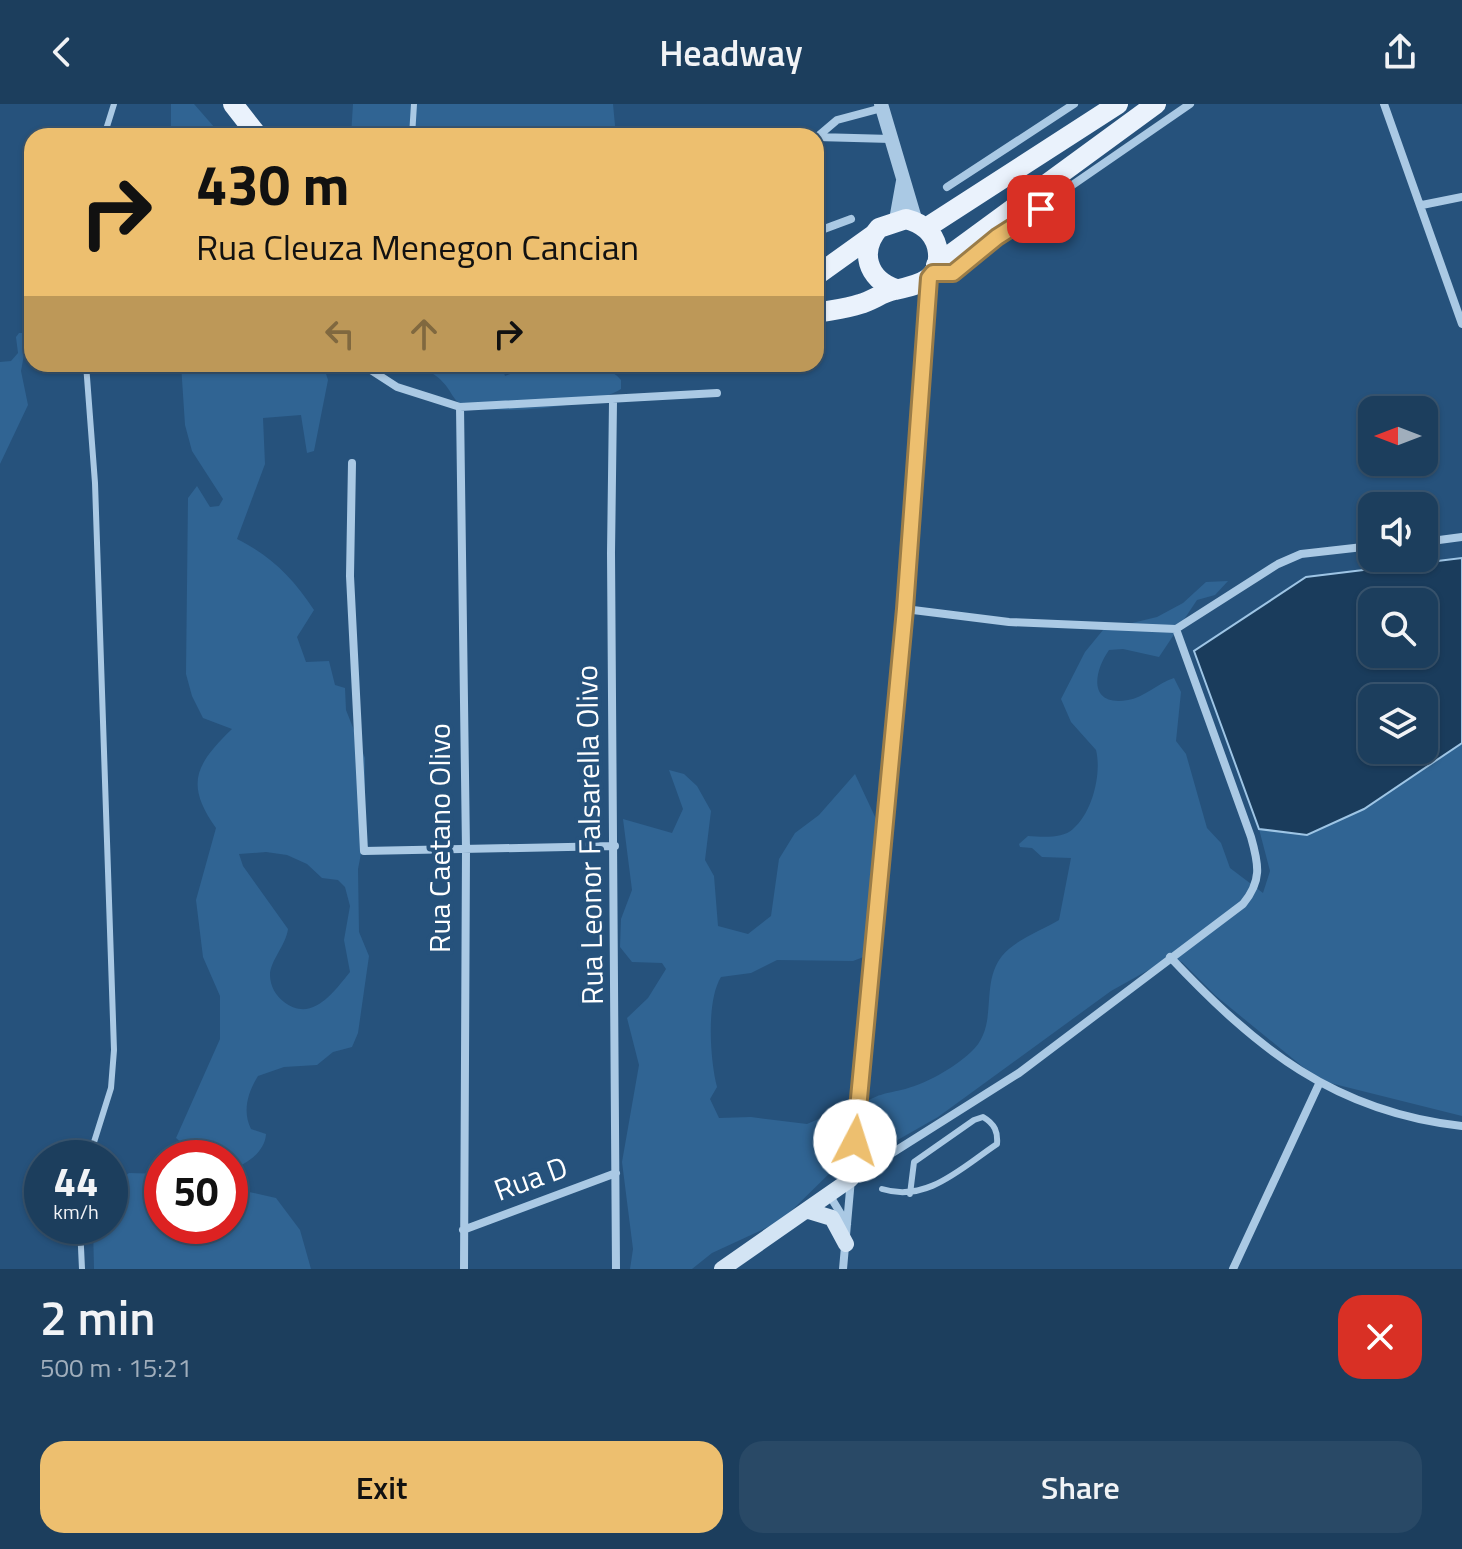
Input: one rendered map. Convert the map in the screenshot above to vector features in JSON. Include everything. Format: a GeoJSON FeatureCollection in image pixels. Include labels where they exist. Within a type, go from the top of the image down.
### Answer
{"type":"FeatureCollection","features":[{"type":"Feature","properties":{"kind":"main road"},"geometry":{"type":"LineString","coordinates":[[233,104],[252,128]]}},
{"type":"Feature","properties":{"kind":"main road"},"geometry":{"type":"LineString","coordinates":[[824,270],[873,235],[912,223],[1118,104]]}},
{"type":"Feature","properties":{"kind":"main road"},"geometry":{"type":"LineString","coordinates":[[824,312],[859,305],[922,279],[1156,104]]}},
{"type":"Feature","properties":{"kind":"main road"},"geometry":{"type":"LineString","coordinates":[[722,1269],[851,1179],[905,609],[928,311],[922,279],[936,244],[912,223]]}},
{"type":"Feature","properties":{"kind":"main road"},"geometry":{"type":"LineString","coordinates":[[873,235],[868,246],[870,269],[876,278],[922,279]]}},
{"type":"Feature","properties":{"kind":"main road"},"geometry":{"type":"LineString","coordinates":[[809,1211],[832,1218],[846,1244]]}},
{"type":"Feature","properties":{"kind":"street"},"geometry":{"type":"LineString","coordinates":[[947,187],[1074,104]]}},
{"type":"Feature","properties":{"kind":"street"},"geometry":{"type":"LineString","coordinates":[[922,279],[953,273],[997,237],[1190,104]]}},
{"type":"Feature","properties":{"kind":"street"},"geometry":{"type":"LineString","coordinates":[[1384,104],[1462,324]]}},
{"type":"Feature","properties":{"kind":"street"},"geometry":{"type":"LineString","coordinates":[[824,132],[837,120],[882,106],[912,223]]}},
{"type":"Feature","properties":{"kind":"street"},"geometry":{"type":"LineString","coordinates":[[824,138],[891,139]]}},
{"type":"Feature","properties":{"kind":"street"},"geometry":{"type":"LineString","coordinates":[[1422,205],[1462,197]]}},
{"type":"Feature","properties":{"kind":"street"},"geometry":{"type":"LineString","coordinates":[[824,229],[851,219]]}},
{"type":"Feature","properties":{"kind":"street"},"geometry":{"type":"LineString","coordinates":[[374,372],[397,387],[460,407],[613,402],[717,393]]}},
{"type":"Feature","properties":{"kind":"street","name":"Rua Leonor Falsarella Olivo"},"geometry":{"type":"LineString","coordinates":[[613,402],[615,1268]]}},
{"type":"Feature","properties":{"kind":"street","name":"Rua Caetano Olivo"},"geometry":{"type":"LineString","coordinates":[[460,407],[466,849],[464,1269]]}},
{"type":"Feature","properties":{"kind":"street"},"geometry":{"type":"LineString","coordinates":[[352,463],[350,576],[364,851],[615,846]]}},
{"type":"Feature","properties":{"kind":"street"},"geometry":{"type":"LineString","coordinates":[[1438,540],[1462,537]]}},
{"type":"Feature","properties":{"kind":"street"},"geometry":{"type":"LineString","coordinates":[[905,609],[1009,622],[1176,629],[1278,564],[1301,554],[1358,548]]}},
{"type":"Feature","properties":{"kind":"street"},"geometry":{"type":"LineString","coordinates":[[843,1269],[851,1179],[1019,1073],[1243,904],[1255,889],[1259,867],[1176,629]]}},
{"type":"Feature","properties":{"kind":"street"},"geometry":{"type":"LineString","coordinates":[[1170,957],[1229,1017],[1272,1053],[1319,1084],[1378,1110],[1412,1120],[1462,1126]]}},
{"type":"Feature","properties":{"kind":"street"},"geometry":{"type":"LineString","coordinates":[[1233,1269],[1319,1084]]}},
{"type":"Feature","properties":{"kind":"street","name":"Rua D"},"geometry":{"type":"LineString","coordinates":[[463,1230],[616,1173]]}},
{"type":"Feature","properties":{"kind":"street"},"geometry":{"type":"LineString","coordinates":[[830,1196],[848,1224]]}},
{"type":"Feature","properties":{"kind":"lane"},"geometry":{"type":"LineString","coordinates":[[106,128],[114,104]]}},
{"type":"Feature","properties":{"kind":"lane"},"geometry":{"type":"LineString","coordinates":[[412,128],[414,104]]}},
{"type":"Feature","properties":{"kind":"lane"},"geometry":{"type":"LineString","coordinates":[[87,372],[95,483],[114,1050],[111,1088],[95,1140]]}},
{"type":"Feature","properties":{"kind":"lane"},"geometry":{"type":"LineString","coordinates":[[882,1189],[910,1194],[939,1183],[997,1144],[998,1132],[990,1121],[983,1117],[974,1120],[914,1162],[910,1194]]}},
{"type":"Feature","properties":{"kind":"lane"},"geometry":{"type":"LineString","coordinates":[[81,1244],[82,1269]]}},
{"type":"Feature","properties":{"kind":"shaded area"},"geometry":{"type":"Polygon","coordinates":[[[171,104],[194,104],[215,128],[171,128],[171,104]]]}},
{"type":"Feature","properties":{"kind":"shaded area"},"geometry":{"type":"Polygon","coordinates":[[[353,104],[613,104],[615,128],[352,128],[353,104]]]}},
{"type":"Feature","properties":{"kind":"shaded area"},"geometry":{"type":"Polygon","coordinates":[[[24,333],[21,371],[28,405],[0,464],[0,362],[11,361],[18,353],[16,337],[24,333]]]}},
{"type":"Feature","properties":{"kind":"shaded area"},"geometry":{"type":"Polygon","coordinates":[[[182,372],[325,372],[328,380],[314,451],[307,453],[301,415],[263,418],[265,464],[237,539],[280,569],[314,610],[297,637],[306,662],[329,661],[335,685],[345,688],[346,710],[365,758],[365,833],[358,869],[359,932],[369,956],[358,1033],[352,1047],[333,1052],[317,1065],[284,1067],[258,1076],[249,1095],[247,1115],[251,1129],[266,1134],[262,1147],[248,1161],[248,1140],[176,1138],[220,1039],[220,996],[203,957],[196,900],[216,828],[200,799],[198,776],[210,753],[232,729],[203,718],[186,674],[188,498],[197,486],[210,507],[219,506],[223,499],[192,451],[185,425],[182,372]],[[266,852],[239,854],[243,866],[288,929],[270,979],[276,994],[294,1008],[304,1009],[321,1003],[350,972],[344,940],[350,906],[345,887],[338,880],[322,878],[307,864],[287,855],[266,852]]]}},
{"type":"Feature","properties":{"kind":"shaded area"},"geometry":{"type":"Polygon","coordinates":[[[429,372],[504,372],[505,376],[518,372],[612,372],[621,380],[621,389],[589,401],[566,405],[491,410],[458,402],[429,372]]]}},
{"type":"Feature","properties":{"kind":"shaded area"},"geometry":{"type":"Polygon","coordinates":[[[1462,558],[1462,743],[1438,759],[1438,684],[1358,684],[1358,764],[1431,764],[1364,809],[1307,835],[1259,829],[1194,651],[1306,577],[1358,571],[1438,572],[1438,561],[1462,558]]]}},
{"type":"Feature","properties":{"kind":"shaded area"},"geometry":{"type":"Polygon","coordinates":[[[1228,581],[1215,595],[1197,600],[1159,657],[1123,649],[1109,650],[1100,668],[1098,686],[1106,698],[1128,700],[1174,678],[1181,692],[1176,741],[1186,754],[1207,828],[1221,843],[1230,868],[1263,893],[1270,871],[1259,829],[1308,835],[1364,809],[1431,764],[1438,764],[1438,759],[1462,743],[1462,1116],[1326,1082],[1216,996],[1182,962],[1174,960],[1161,963],[1111,991],[938,1117],[866,1158],[862,1105],[876,1096],[929,1080],[971,1052],[985,1030],[992,980],[1002,956],[1021,940],[1059,920],[1071,858],[1042,857],[1032,848],[1020,847],[1019,844],[1028,836],[1052,837],[1073,829],[1080,822],[1094,792],[1098,770],[1096,750],[1071,722],[1061,699],[1085,652],[1103,630],[1157,617],[1183,603],[1206,582],[1228,581]]]}},
{"type":"Feature","properties":{"kind":"shaded area"},"geometry":{"type":"Polygon","coordinates":[[[669,770],[684,774],[697,786],[711,811],[705,860],[714,876],[718,926],[748,934],[771,916],[779,859],[795,833],[819,815],[855,774],[877,821],[866,956],[853,961],[777,960],[751,973],[721,977],[711,1015],[711,1047],[717,1087],[710,1099],[719,1118],[751,1117],[807,1124],[853,1104],[839,1164],[781,1221],[712,1253],[692,1269],[630,1269],[633,1249],[622,1162],[639,1065],[627,1018],[648,998],[666,969],[662,963],[632,962],[620,947],[621,919],[632,890],[623,819],[672,833],[683,809],[669,770]]]}},
{"type":"Feature","properties":{"kind":"shaded area"},"geometry":{"type":"Polygon","coordinates":[[[144,1173],[144,1244],[248,1244],[248,1192],[276,1198],[300,1230],[311,1269],[94,1269],[93,1244],[128,1244],[128,1174],[144,1173]]]}},
{"type":"Feature","properties":{"kind":"route"},"geometry":{"type":"LineString","coordinates":[[855,1141],[905,609],[929,278],[933,273],[953,273],[997,237],[1041,209]]}}]}
